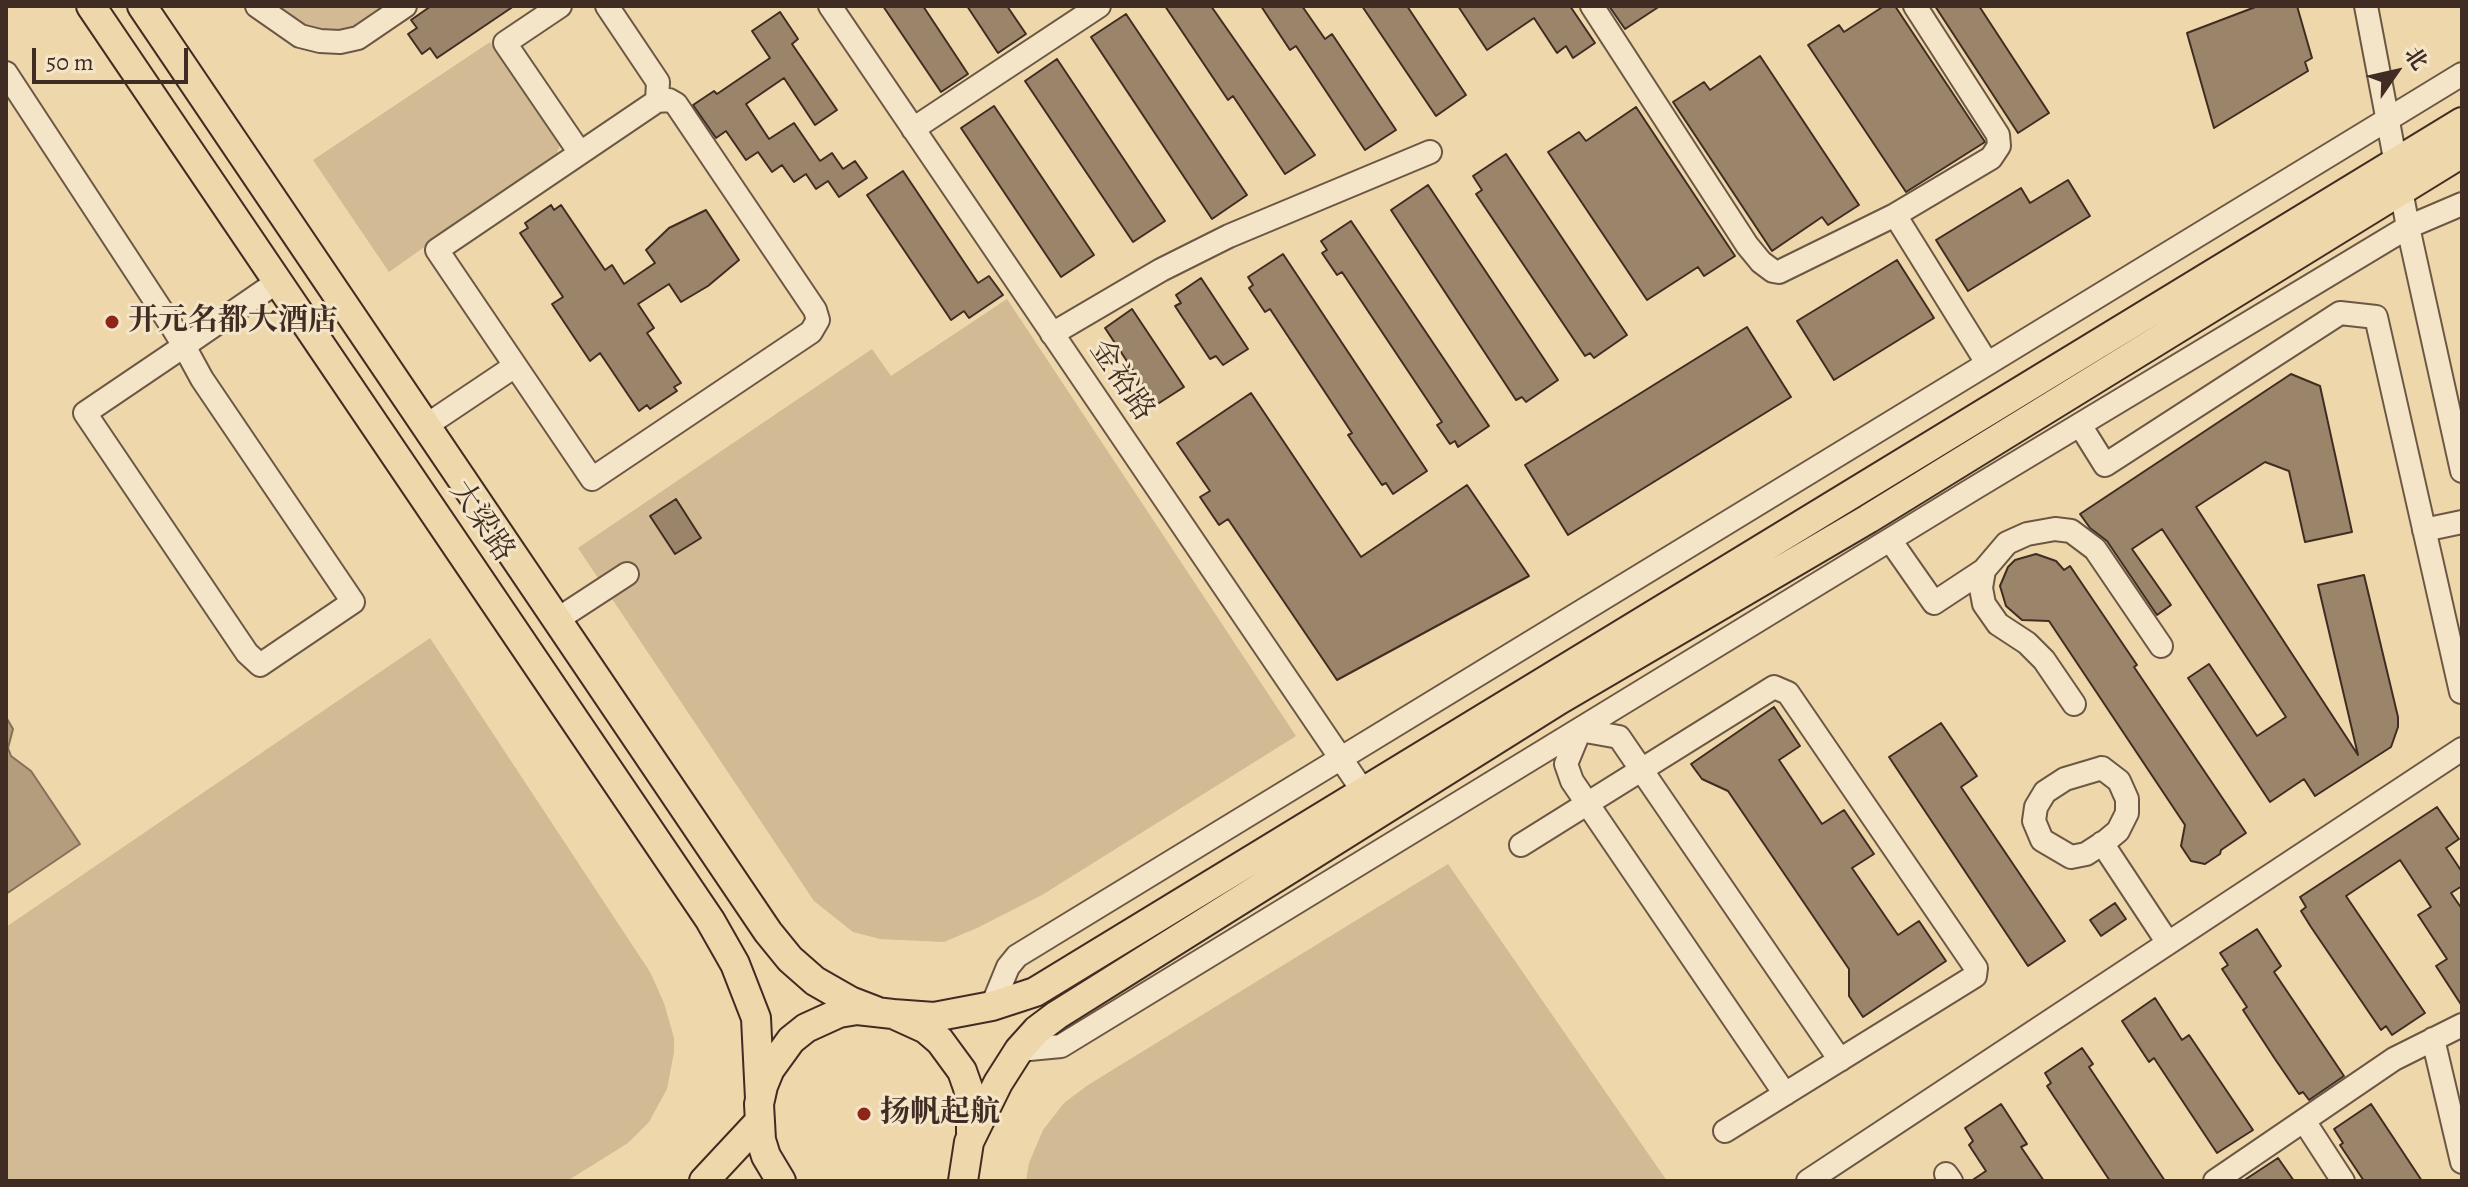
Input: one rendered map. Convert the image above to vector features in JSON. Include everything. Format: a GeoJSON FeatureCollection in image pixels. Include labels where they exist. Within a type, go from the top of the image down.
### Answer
{"type":"FeatureCollection","features":[{"type":"Feature","properties":{"kind":"main road","name":"大梁路"},"geometry":{"type":"LineString","coordinates":[[91,6],[716,931],[747,989],[756,1018],[760,1111],[766,1156],[781,1181]]}},
{"type":"Feature","properties":{"kind":"main road","name":"大梁路"},"geometry":{"type":"LineString","coordinates":[[148,8],[747,903],[782,950],[815,981],[850,1001],[926,1029],[952,1055],[968,1088],[972,1124],[969,1142]]}},
{"type":"Feature","properties":{"kind":"main road"},"geometry":{"type":"LineString","coordinates":[[951,1181],[998,1083],[1019,1050],[1037,1030],[1559,700],[1868,519],[2192,317],[2398,178],[2462,122]]}},
{"type":"Feature","properties":{"kind":"main road"},"geometry":{"type":"LineString","coordinates":[[704,1181],[721,1166],[760,1111],[770,1069],[779,1053],[806,1028],[839,1013],[884,1012],[934,1017],[992,1006],[1035,992],[2171,298],[2398,178],[2462,153]]}},
{"type":"Feature","properties":{"kind":"main road"},"geometry":{"type":"LineString","coordinates":[[963,1181],[969,1142]]}},
{"type":"Feature","properties":{"kind":"street"},"geometry":{"type":"LineString","coordinates":[[257,6],[300,36],[340,42],[358,38],[405,6]]}},
{"type":"Feature","properties":{"kind":"street"},"geometry":{"type":"LineString","coordinates":[[560,6],[505,43],[580,153]]}},
{"type":"Feature","properties":{"kind":"street"},"geometry":{"type":"LineString","coordinates":[[607,6],[658,82],[657,101]]}},
{"type":"Feature","properties":{"kind":"street","name":"金裕路"},"geometry":{"type":"LineString","coordinates":[[830,6],[1363,791]]}},
{"type":"Feature","properties":{"kind":"street"},"geometry":{"type":"LineString","coordinates":[[913,129],[1099,6]]}},
{"type":"Feature","properties":{"kind":"street"},"geometry":{"type":"LineString","coordinates":[[1592,6],[1747,245],[1761,262],[1779,272],[1895,215],[1991,158],[1999,146],[1998,135],[1915,6]]}},
{"type":"Feature","properties":{"kind":"street"},"geometry":{"type":"LineString","coordinates":[[2366,6],[2408,227],[2462,471]]}},
{"type":"Feature","properties":{"kind":"street"},"geometry":{"type":"LineString","coordinates":[[6,73],[184,346],[202,379],[353,602],[260,665],[247,653],[85,413],[184,346],[277,282]]}},
{"type":"Feature","properties":{"kind":"street"},"geometry":{"type":"LineString","coordinates":[[992,1006],[1008,967],[1017,956],[2462,74]]}},
{"type":"Feature","properties":{"kind":"street"},"geometry":{"type":"LineString","coordinates":[[669,100],[676,104],[815,310],[818,320],[811,332],[592,479],[437,250],[580,153],[657,101],[669,100]]}},
{"type":"Feature","properties":{"kind":"street"},"geometry":{"type":"LineString","coordinates":[[1052,334],[1161,270],[1229,236],[1430,152]]}},
{"type":"Feature","properties":{"kind":"street"},"geometry":{"type":"LineString","coordinates":[[1019,1050],[1061,1046],[2408,227],[2462,204]]}},
{"type":"Feature","properties":{"kind":"street"},"geometry":{"type":"LineString","coordinates":[[1895,215],[1987,363]]}},
{"type":"Feature","properties":{"kind":"street"},"geometry":{"type":"LineString","coordinates":[[2080,425],[2105,465],[2340,313],[2376,317],[2461,692]]}},
{"type":"Feature","properties":{"kind":"street"},"geometry":{"type":"LineString","coordinates":[[427,425],[515,366]]}},
{"type":"Feature","properties":{"kind":"street"},"geometry":{"type":"LineString","coordinates":[[2424,530],[2462,522]]}},
{"type":"Feature","properties":{"kind":"street"},"geometry":{"type":"LineString","coordinates":[[1890,540],[1934,603],[1984,570],[2007,543],[2027,534],[2055,529],[2071,531],[2095,549],[2161,646]]}},
{"type":"Feature","properties":{"kind":"street"},"geometry":{"type":"LineString","coordinates":[[1984,570],[1981,588],[1984,604],[1998,624],[2036,651],[2074,704]]}},
{"type":"Feature","properties":{"kind":"street"},"geometry":{"type":"LineString","coordinates":[[558,619],[627,574]]}},
{"type":"Feature","properties":{"kind":"street"},"geometry":{"type":"LineString","coordinates":[[1521,845],[1774,687],[1788,693],[1976,968],[1975,976],[1725,1131]]}},
{"type":"Feature","properties":{"kind":"street"},"geometry":{"type":"LineString","coordinates":[[1559,700],[1580,730],[1619,737],[1840,1060]]}},
{"type":"Feature","properties":{"kind":"street"},"geometry":{"type":"LineString","coordinates":[[1580,730],[1566,764],[1572,781],[1785,1094]]}},
{"type":"Feature","properties":{"kind":"street"},"geometry":{"type":"LineString","coordinates":[[1808,1181],[2462,749]]}},
{"type":"Feature","properties":{"kind":"street"},"geometry":{"type":"LineString","coordinates":[[2102,768],[2119,781],[2127,799],[2127,813],[2118,831],[2102,843],[2086,854],[2071,857],[2042,840],[2034,821],[2036,807],[2045,792],[2065,779],[2094,769],[2102,768]]}},
{"type":"Feature","properties":{"kind":"street"},"geometry":{"type":"LineString","coordinates":[[2102,843],[2168,943]]}},
{"type":"Feature","properties":{"kind":"street"},"geometry":{"type":"LineString","coordinates":[[2215,1181],[2394,1059],[2462,1025]]}},
{"type":"Feature","properties":{"kind":"street"},"geometry":{"type":"LineString","coordinates":[[2433,1039],[2462,1162]]}},
{"type":"Feature","properties":{"kind":"street"},"geometry":{"type":"LineString","coordinates":[[2304,1121],[2343,1181]]}},
{"type":"Feature","properties":{"kind":"shaded area"},"geometry":{"type":"Polygon","coordinates":[[[270,6],[393,6],[366,26],[322,36],[270,6]]]}},
{"type":"Feature","properties":{"kind":"shaded area"},"geometry":{"type":"Polygon","coordinates":[[[490,42],[560,145],[557,153],[389,272],[313,160],[490,42]]]}},
{"type":"Feature","properties":{"kind":"shaded area"},"geometry":{"type":"Polygon","coordinates":[[[1007,299],[1296,736],[1042,895],[977,928],[944,942],[880,939],[853,932],[814,901],[578,548],[872,349],[891,376],[1007,299]]]}},
{"type":"Feature","properties":{"kind":"shaded area"},"geometry":{"type":"Polygon","coordinates":[[[430,638],[650,972],[664,1003],[674,1038],[674,1052],[667,1089],[649,1122],[628,1143],[567,1181],[6,1181],[6,927],[430,638]]]}},
{"type":"Feature","properties":{"kind":"shaded area"},"geometry":{"type":"Polygon","coordinates":[[[6,717],[13,729],[8,748],[11,756],[31,771],[80,844],[6,894],[6,717]]]}},
{"type":"Feature","properties":{"kind":"shaded area"},"geometry":{"type":"Polygon","coordinates":[[[1448,864],[1667,1181],[1026,1181],[1029,1163],[1043,1130],[1064,1103],[1088,1085],[1448,864]]]}},
{"type":"Feature","properties":{"kind":"building"},"geometry":{"type":"Polygon","coordinates":[[[431,6],[514,6],[437,58],[430,48],[422,54],[408,34],[417,28],[411,20],[431,6]]]}},
{"type":"Feature","properties":{"kind":"building"},"geometry":{"type":"Polygon","coordinates":[[[883,6],[923,6],[968,74],[941,92],[883,6]]]}},
{"type":"Feature","properties":{"kind":"building"},"geometry":{"type":"Polygon","coordinates":[[[967,6],[1007,6],[1026,34],[998,53],[967,6]]]}},
{"type":"Feature","properties":{"kind":"building"},"geometry":{"type":"Polygon","coordinates":[[[1165,6],[1211,6],[1315,155],[1285,174],[1233,96],[1228,100],[1165,6]]]}},
{"type":"Feature","properties":{"kind":"building"},"geometry":{"type":"Polygon","coordinates":[[[1261,6],[1302,6],[1325,39],[1332,34],[1396,130],[1365,150],[1296,46],[1290,50],[1261,6]]]}},
{"type":"Feature","properties":{"kind":"building"},"geometry":{"type":"Polygon","coordinates":[[[1362,6],[1407,6],[1466,95],[1436,116],[1362,6]]]}},
{"type":"Feature","properties":{"kind":"building"},"geometry":{"type":"Polygon","coordinates":[[[1458,6],[1570,6],[1595,43],[1573,58],[1566,46],[1557,53],[1534,18],[1487,50],[1458,6]]]}},
{"type":"Feature","properties":{"kind":"building"},"geometry":{"type":"Polygon","coordinates":[[[1609,6],[1660,6],[1625,29],[1609,6]]]}},
{"type":"Feature","properties":{"kind":"building"},"geometry":{"type":"Polygon","coordinates":[[[1884,6],[1895,6],[1985,142],[1906,192],[1808,45],[1839,25],[1844,32],[1884,6]]]}},
{"type":"Feature","properties":{"kind":"building"},"geometry":{"type":"Polygon","coordinates":[[[1935,6],[1979,6],[2049,113],[2018,133],[1935,6]]]}},
{"type":"Feature","properties":{"kind":"building"},"geometry":{"type":"Polygon","coordinates":[[[2258,6],[2297,6],[2312,58],[2305,62],[2308,71],[2214,128],[2187,33],[2258,6]]]}},
{"type":"Feature","properties":{"kind":"building"},"geometry":{"type":"Polygon","coordinates":[[[780,12],[798,39],[792,44],[837,110],[815,125],[784,78],[746,104],[769,139],[794,123],[820,161],[832,153],[843,169],[855,161],[867,178],[839,197],[828,181],[816,189],[806,174],[794,182],[782,165],[772,172],[758,152],[746,160],[726,131],[716,138],[693,105],[714,91],[717,94],[770,58],[752,31],[780,12]]]}},
{"type":"Feature","properties":{"kind":"building"},"geometry":{"type":"Polygon","coordinates":[[[1126,14],[1247,195],[1212,219],[1091,37],[1126,14]]]}},
{"type":"Feature","properties":{"kind":"building"},"geometry":{"type":"Polygon","coordinates":[[[1760,56],[1859,205],[1828,225],[1822,217],[1772,251],[1673,102],[1704,82],[1710,90],[1760,56]]]}},
{"type":"Feature","properties":{"kind":"building"},"geometry":{"type":"Polygon","coordinates":[[[1057,59],[1165,221],[1133,242],[1025,81],[1057,59]]]}},
{"type":"Feature","properties":{"kind":"building"},"geometry":{"type":"Polygon","coordinates":[[[994,106],[1094,255],[1061,277],[961,128],[994,106]]]}},
{"type":"Feature","properties":{"kind":"building"},"geometry":{"type":"Polygon","coordinates":[[[1636,107],[1735,256],[1704,276],[1698,267],[1647,300],[1548,152],[1579,132],[1586,141],[1636,107]]]}},
{"type":"Feature","properties":{"kind":"building"},"geometry":{"type":"Polygon","coordinates":[[[1506,154],[1627,335],[1594,358],[1590,353],[1585,356],[1476,194],[1482,190],[1473,176],[1506,154]]]}},
{"type":"Feature","properties":{"kind":"building"},"geometry":{"type":"Polygon","coordinates":[[[903,171],[978,283],[989,276],[1003,295],[969,318],[964,311],[951,320],[867,195],[903,171]]]}},
{"type":"Feature","properties":{"kind":"building"},"geometry":{"type":"Polygon","coordinates":[[[2068,180],[2090,216],[1968,291],[1936,240],[2021,188],[2030,203],[2068,180]]]}},
{"type":"Feature","properties":{"kind":"building"},"geometry":{"type":"Polygon","coordinates":[[[1428,185],[1558,380],[1526,402],[1522,397],[1516,400],[1391,210],[1428,185]]]}},
{"type":"Feature","properties":{"kind":"building"},"geometry":{"type":"Polygon","coordinates":[[[551,205],[554,210],[561,205],[605,270],[612,265],[624,284],[655,263],[646,250],[669,228],[706,210],[739,260],[708,286],[681,302],[669,284],[638,304],[654,328],[647,333],[681,383],[674,387],[677,391],[650,409],[647,405],[639,411],[600,353],[590,361],[552,304],[563,297],[520,233],[528,228],[525,223],[551,205]]]}},
{"type":"Feature","properties":{"kind":"building"},"geometry":{"type":"Polygon","coordinates":[[[1351,221],[1489,426],[1458,447],[1455,441],[1450,444],[1437,425],[1442,422],[1342,272],[1337,275],[1322,253],[1327,250],[1321,241],[1351,221]]]}},
{"type":"Feature","properties":{"kind":"building"},"geometry":{"type":"Polygon","coordinates":[[[1283,254],[1427,471],[1393,494],[1386,483],[1382,485],[1348,435],[1352,433],[1270,309],[1265,312],[1249,288],[1253,285],[1248,277],[1283,254]]]}},
{"type":"Feature","properties":{"kind":"building"},"geometry":{"type":"Polygon","coordinates":[[[1897,260],[1934,318],[1834,380],[1797,321],[1897,260]]]}},
{"type":"Feature","properties":{"kind":"building"},"geometry":{"type":"Polygon","coordinates":[[[1201,278],[1248,349],[1223,365],[1216,356],[1210,359],[1175,306],[1181,303],[1176,295],[1201,278]]]}},
{"type":"Feature","properties":{"kind":"building"},"geometry":{"type":"Polygon","coordinates":[[[1132,309],[1184,387],[1156,405],[1105,328],[1132,309]]]}},
{"type":"Feature","properties":{"kind":"building"},"geometry":{"type":"Polygon","coordinates":[[[1747,327],[1791,397],[1568,535],[1525,465],[1747,327]]]}},
{"type":"Feature","properties":{"kind":"building"},"geometry":{"type":"Polygon","coordinates":[[[2291,374],[2320,386],[2352,532],[2305,542],[2289,471],[2265,462],[2196,507],[2358,755],[2318,585],[2364,575],[2398,727],[2391,747],[2315,796],[2304,779],[2270,802],[2188,678],[2209,664],[2257,736],[2286,717],[2162,529],[2132,549],[2171,605],[2157,615],[2107,541],[2090,528],[2080,514],[2291,374]]]}},
{"type":"Feature","properties":{"kind":"building"},"geometry":{"type":"Polygon","coordinates":[[[1251,393],[1361,557],[1467,485],[1529,576],[1337,680],[1228,519],[1219,525],[1200,497],[1210,491],[1177,443],[1251,393]]]}},
{"type":"Feature","properties":{"kind":"building"},"geometry":{"type":"Polygon","coordinates":[[[676,499],[701,538],[675,554],[650,516],[676,499]]]}},
{"type":"Feature","properties":{"kind":"building"},"geometry":{"type":"Polygon","coordinates":[[[2036,554],[2056,561],[2064,570],[2070,566],[2246,833],[2205,864],[2191,861],[2181,846],[2185,825],[2049,621],[2022,620],[2006,606],[2000,586],[2008,567],[2015,560],[2036,554]]]}},
{"type":"Feature","properties":{"kind":"building"},"geometry":{"type":"Polygon","coordinates":[[[1774,707],[1800,746],[1779,760],[1822,824],[1844,810],[1874,854],[1852,868],[1898,935],[1919,921],[1946,961],[1863,1017],[1849,996],[1849,969],[1728,791],[1702,779],[1691,764],[1774,707]]]}},
{"type":"Feature","properties":{"kind":"building"},"geometry":{"type":"Polygon","coordinates":[[[1941,723],[1977,776],[1961,787],[2065,941],[2028,966],[1889,757],[1941,723]]]}},
{"type":"Feature","properties":{"kind":"building"},"geometry":{"type":"Polygon","coordinates":[[[2437,807],[2459,839],[2446,848],[2462,872],[2462,886],[2451,893],[2462,909],[2462,1006],[2436,966],[2447,959],[2418,915],[2431,907],[2400,860],[2346,896],[2425,1013],[2392,1035],[2386,1026],[2381,1030],[2311,927],[2301,911],[2306,907],[2300,897],[2437,807]]]}},
{"type":"Feature","properties":{"kind":"building"},"geometry":{"type":"Polygon","coordinates":[[[2115,903],[2126,919],[2101,936],[2090,920],[2115,903]]]}},
{"type":"Feature","properties":{"kind":"building"},"geometry":{"type":"Polygon","coordinates":[[[2257,929],[2281,966],[2274,972],[2344,1076],[2309,1100],[2303,1092],[2299,1094],[2275,1059],[2243,1010],[2247,1007],[2222,969],[2228,965],[2220,953],[2257,929]]]}},
{"type":"Feature","properties":{"kind":"building"},"geometry":{"type":"Polygon","coordinates":[[[2155,998],[2182,1040],[2189,1035],[2253,1130],[2217,1153],[2154,1058],[2149,1062],[2122,1021],[2155,998]]]}},
{"type":"Feature","properties":{"kind":"building"},"geometry":{"type":"Polygon","coordinates":[[[2082,1048],[2093,1064],[2089,1067],[2165,1181],[2110,1181],[2047,1086],[2051,1083],[2045,1073],[2082,1048]]]}},
{"type":"Feature","properties":{"kind":"building"},"geometry":{"type":"Polygon","coordinates":[[[2001,1104],[2027,1144],[2021,1147],[2044,1181],[1971,1181],[1986,1171],[1969,1145],[1973,1141],[1965,1128],[2001,1104]]]}},
{"type":"Feature","properties":{"kind":"building"},"geometry":{"type":"Polygon","coordinates":[[[2371,1104],[2422,1181],[2364,1181],[2340,1145],[2343,1143],[2334,1129],[2371,1104]]]}},
{"type":"Feature","properties":{"kind":"building"},"geometry":{"type":"Polygon","coordinates":[[[2278,1158],[2294,1181],[2243,1181],[2278,1158]]]}},
{"type":"Feature","properties":{"kind":"place","name":"开元名都大酒店"},"geometry":{"type":"Point","coordinates":[112,322]}},
{"type":"Feature","properties":{"kind":"place","name":"扬帆起航"},"geometry":{"type":"Point","coordinates":[864,1114]}}]}
